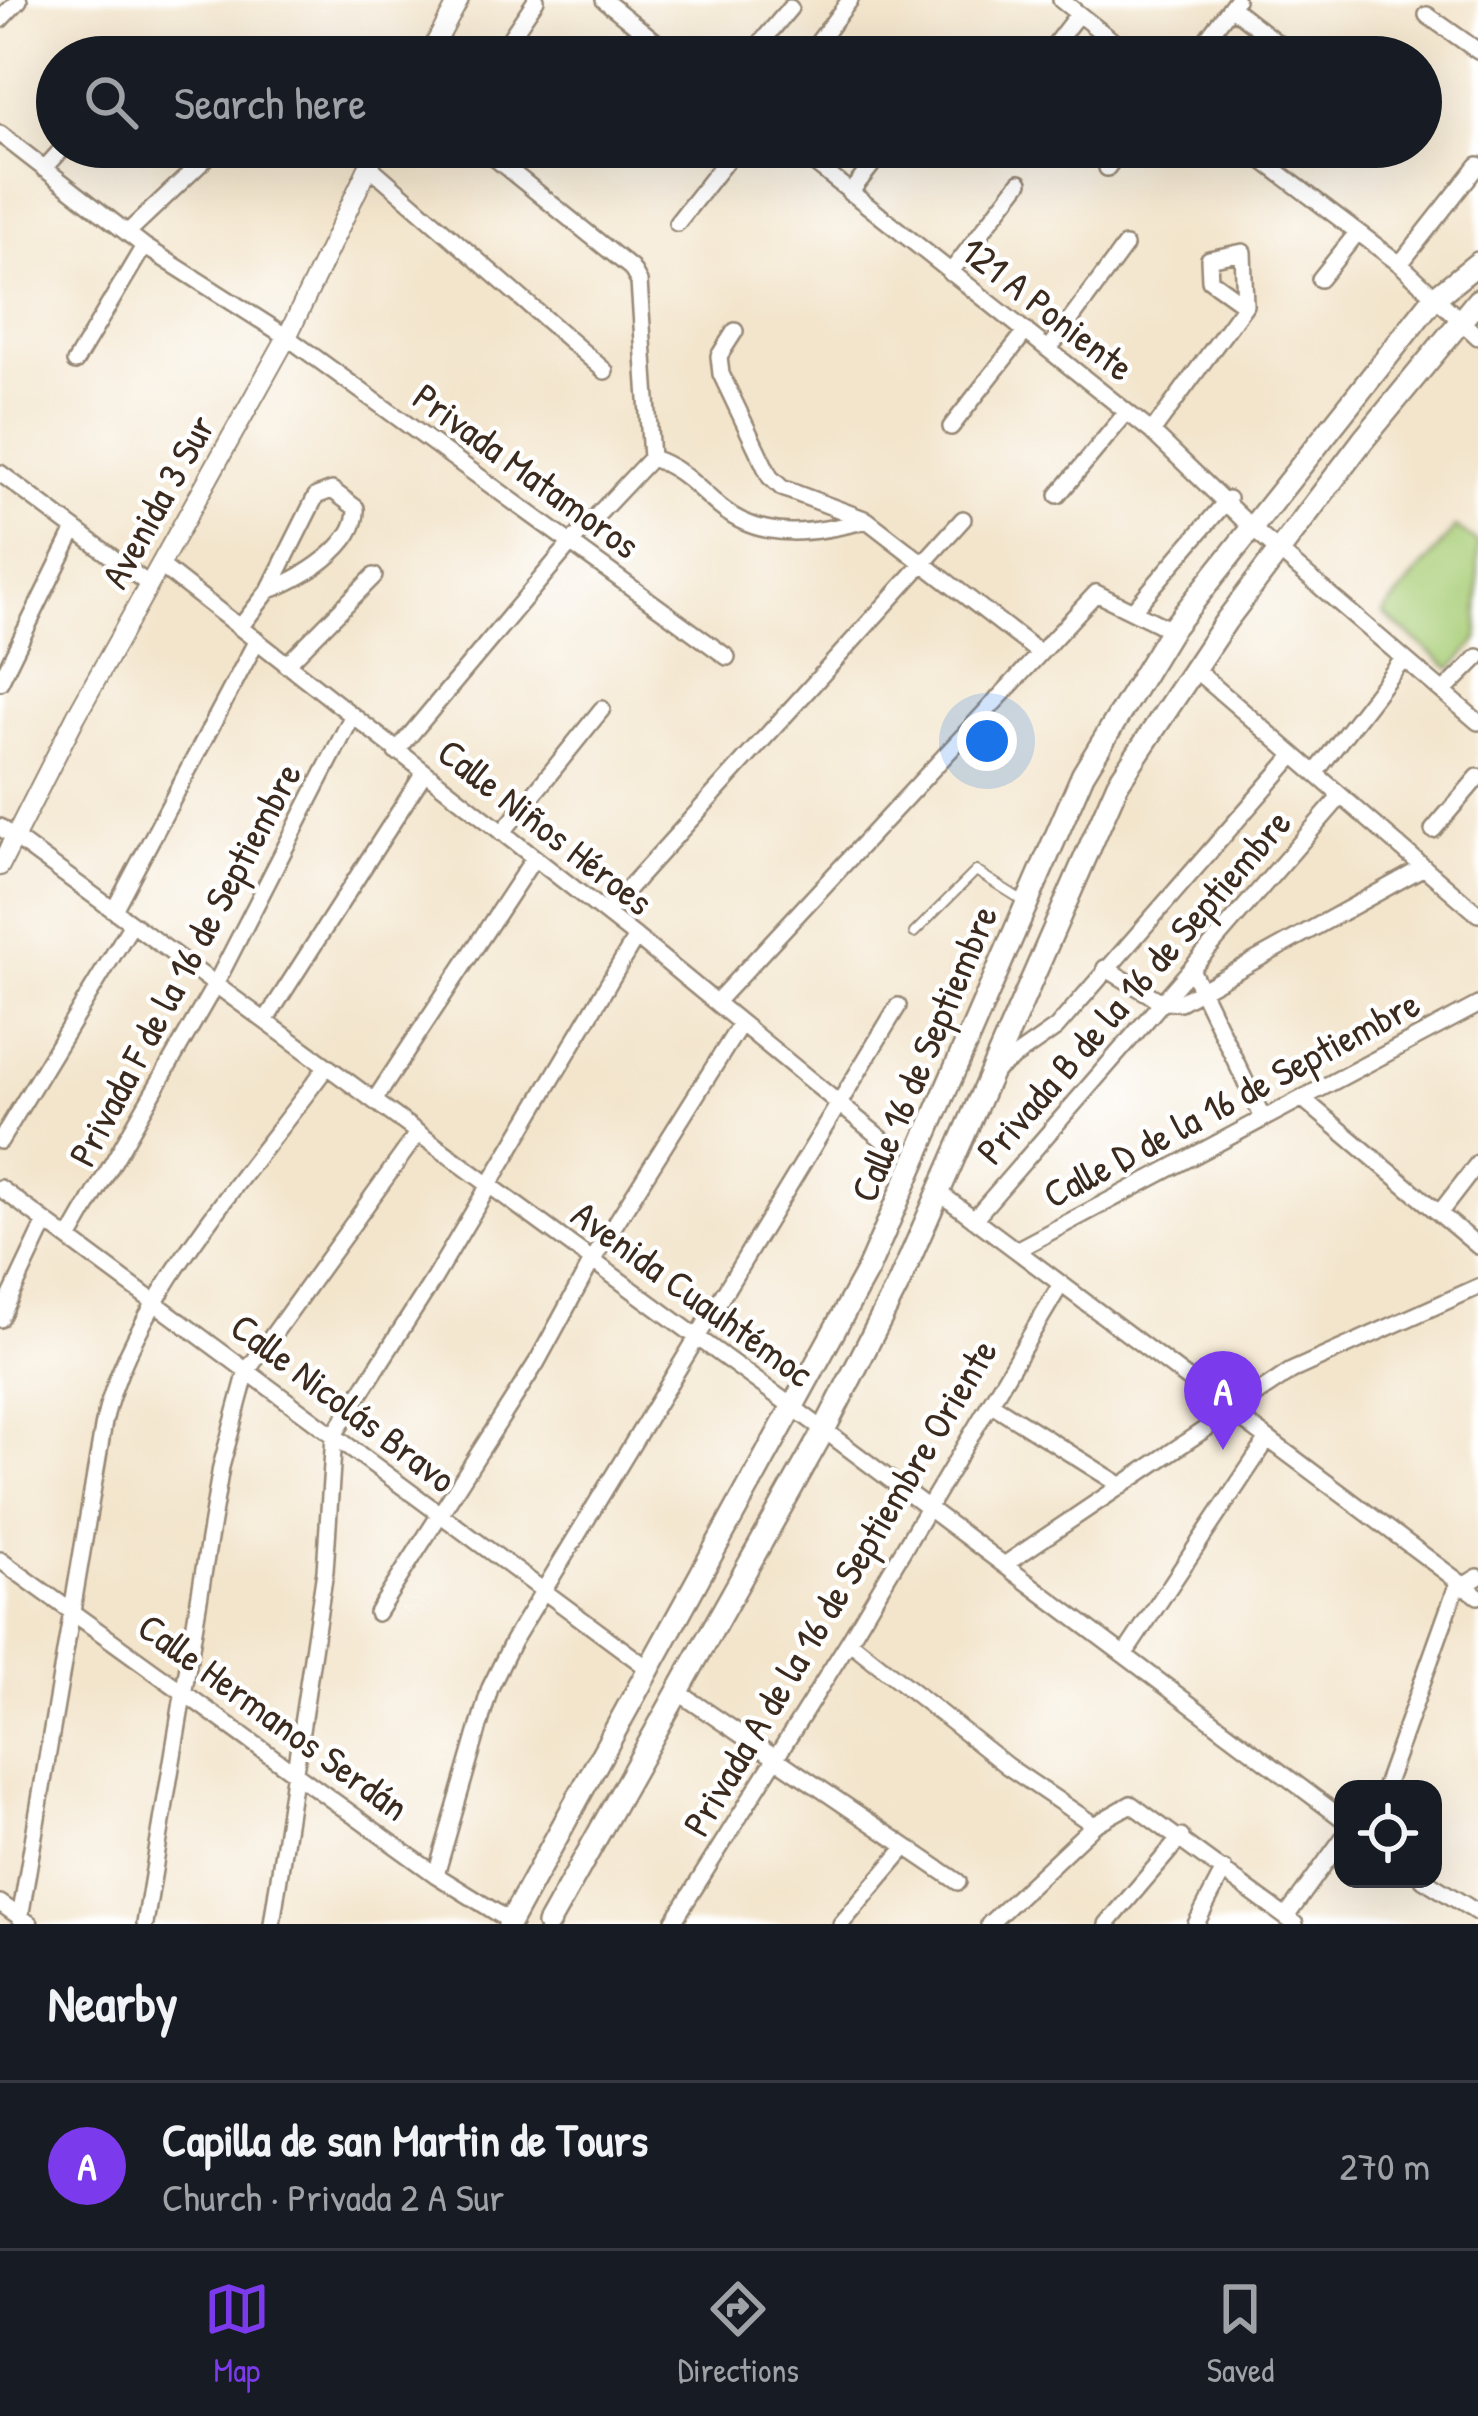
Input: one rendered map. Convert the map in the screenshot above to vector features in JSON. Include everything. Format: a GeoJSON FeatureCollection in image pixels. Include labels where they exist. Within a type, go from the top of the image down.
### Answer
{"type":"FeatureCollection","features":[{"type":"Feature","properties":{"kind":"main road","name":"Calle 16 de Septiembre"},"geometry":{"type":"LineString","coordinates":[[509,1923],[868,1269],[919,1161],[1083,774],[1171,630],[1433,299],[1478,263]]}},
{"type":"Feature","properties":{"kind":"main road","name":"Calle 16 de Septiembre"},"geometry":{"type":"LineString","coordinates":[[548,1924],[824,1430],[941,1194],[1118,783],[1193,668],[1456,321],[1478,300]]}},
{"type":"Feature","properties":{"kind":"street"},"geometry":{"type":"LineString","coordinates":[[0,20],[19,0]]}},
{"type":"Feature","properties":{"kind":"street"},"geometry":{"type":"LineString","coordinates":[[439,36],[459,0]]}},
{"type":"Feature","properties":{"kind":"street"},"geometry":{"type":"LineString","coordinates":[[512,36],[536,0]]}},
{"type":"Feature","properties":{"kind":"street"},"geometry":{"type":"LineString","coordinates":[[823,36],[850,0]]}},
{"type":"Feature","properties":{"kind":"street"},"geometry":{"type":"LineString","coordinates":[[1061,0],[1106,36]]}},
{"type":"Feature","properties":{"kind":"street"},"geometry":{"type":"LineString","coordinates":[[613,3],[647,36]]}},
{"type":"Feature","properties":{"kind":"street"},"geometry":{"type":"LineString","coordinates":[[1209,36],[1234,3],[1271,36]]}},
{"type":"Feature","properties":{"kind":"street"},"geometry":{"type":"LineString","coordinates":[[767,36],[790,8]]}},
{"type":"Feature","properties":{"kind":"street"},"geometry":{"type":"LineString","coordinates":[[1061,36],[1078,14]]}},
{"type":"Feature","properties":{"kind":"street"},"geometry":{"type":"LineString","coordinates":[[1427,15],[1478,52]]}},
{"type":"Feature","properties":{"kind":"street","name":"Privada Matamoros"},"geometry":{"type":"LineString","coordinates":[[0,134],[36,163]]}},
{"type":"Feature","properties":{"kind":"street"},"geometry":{"type":"LineString","coordinates":[[1400,264],[1478,165]]}},
{"type":"Feature","properties":{"kind":"street"},"geometry":{"type":"LineString","coordinates":[[127,233],[196,168]]}},
{"type":"Feature","properties":{"kind":"street","name":"Avenida 3 Sur"},"geometry":{"type":"LineString","coordinates":[[0,866],[6,832],[287,338],[367,168]]}},
{"type":"Feature","properties":{"kind":"street"},"geometry":{"type":"LineString","coordinates":[[371,168],[605,371]]}},
{"type":"Feature","properties":{"kind":"street"},"geometry":{"type":"LineString","coordinates":[[396,752],[571,543],[651,458],[639,282],[631,268],[507,168]]}},
{"type":"Feature","properties":{"kind":"street"},"geometry":{"type":"LineString","coordinates":[[677,224],[721,168]]}},
{"type":"Feature","properties":{"kind":"street","name":"121 A Poniente"},"geometry":{"type":"LineString","coordinates":[[820,168],[1152,432],[1228,499],[1254,530],[1478,722]]}},
{"type":"Feature","properties":{"kind":"street"},"geometry":{"type":"LineString","coordinates":[[850,193],[870,168]]}},
{"type":"Feature","properties":{"kind":"street"},"geometry":{"type":"LineString","coordinates":[[1272,168],[1400,264],[1478,337]]}},
{"type":"Feature","properties":{"kind":"street","name":"Privada Matamoros"},"geometry":{"type":"LineString","coordinates":[[44,169],[144,246],[287,338],[728,657]]}},
{"type":"Feature","properties":{"kind":"street"},"geometry":{"type":"LineString","coordinates":[[950,273],[1020,182]]}},
{"type":"Feature","properties":{"kind":"street"},"geometry":{"type":"LineString","coordinates":[[1320,279],[1357,233]]}},
{"type":"Feature","properties":{"kind":"street"},"geometry":{"type":"LineString","coordinates":[[75,362],[144,246]]}},
{"type":"Feature","properties":{"kind":"street"},"geometry":{"type":"LineString","coordinates":[[1048,350],[1125,246]]}},
{"type":"Feature","properties":{"kind":"street"},"geometry":{"type":"LineString","coordinates":[[1152,432],[1245,305]]}},
{"type":"Feature","properties":{"kind":"street"},"geometry":{"type":"LineString","coordinates":[[736,331],[719,356],[721,374],[760,464],[782,488],[867,520],[1038,652]]}},
{"type":"Feature","properties":{"kind":"street"},"geometry":{"type":"LineString","coordinates":[[950,427],[1026,332]]}},
{"type":"Feature","properties":{"kind":"street"},"geometry":{"type":"LineString","coordinates":[[1058,495],[1127,412]]}},
{"type":"Feature","properties":{"kind":"street"},"geometry":{"type":"LineString","coordinates":[[651,458],[676,466],[738,521],[761,530],[791,533],[867,520]]}},
{"type":"Feature","properties":{"kind":"street"},"geometry":{"type":"LineString","coordinates":[[0,473],[148,584]]}},
{"type":"Feature","properties":{"kind":"street"},"geometry":{"type":"LineString","coordinates":[[241,626],[269,590],[316,496],[332,490],[345,495],[358,515],[335,547],[308,572],[269,590]]}},
{"type":"Feature","properties":{"kind":"street"},"geometry":{"type":"LineString","coordinates":[[1134,609],[1228,499]]}},
{"type":"Feature","properties":{"kind":"street"},"geometry":{"type":"LineString","coordinates":[[606,913],[963,519]]}},
{"type":"Feature","properties":{"kind":"street"},"geometry":{"type":"LineString","coordinates":[[0,682],[75,529]]}},
{"type":"Feature","properties":{"kind":"street","name":"Calle Niños Héroes"},"geometry":{"type":"LineString","coordinates":[[160,565],[717,1001],[835,1105],[888,1144]]}},
{"type":"Feature","properties":{"kind":"street"},"geometry":{"type":"LineString","coordinates":[[286,664],[374,576]]}},
{"type":"Feature","properties":{"kind":"street"},"geometry":{"type":"LineString","coordinates":[[717,1001],[1038,652],[1102,592],[1171,630]]}},
{"type":"Feature","properties":{"kind":"street"},"geometry":{"type":"LineString","coordinates":[[114,910],[257,640]]}},
{"type":"Feature","properties":{"kind":"street"},"geometry":{"type":"LineString","coordinates":[[1443,692],[1478,657]]}},
{"type":"Feature","properties":{"kind":"street"},"geometry":{"type":"LineString","coordinates":[[1316,772],[1403,659]]}},
{"type":"Feature","properties":{"kind":"street"},"geometry":{"type":"LineString","coordinates":[[1193,668],[1478,914]]}},
{"type":"Feature","properties":{"kind":"street"},"geometry":{"type":"LineString","coordinates":[[502,833],[602,709]]}},
{"type":"Feature","properties":{"kind":"street","name":"Privada F de la 16 de Septiembre"},"geometry":{"type":"LineString","coordinates":[[69,1239],[215,985],[352,717]]}},
{"type":"Feature","properties":{"kind":"street"},"geometry":{"type":"LineString","coordinates":[[993,1072],[1056,1028],[1294,754]]}},
{"type":"Feature","properties":{"kind":"street"},"geometry":{"type":"LineString","coordinates":[[266,1022],[424,773]]}},
{"type":"Feature","properties":{"kind":"street"},"geometry":{"type":"LineString","coordinates":[[1433,830],[1478,777]]}},
{"type":"Feature","properties":{"kind":"street","name":"Privada B de la 16 de Septiembre"},"geometry":{"type":"LineString","coordinates":[[974,1219],[1341,796]]}},
{"type":"Feature","properties":{"kind":"street","name":"Avenida Cuauhtémoc"},"geometry":{"type":"LineString","coordinates":[[6,832],[824,1430],[1334,1812]]}},
{"type":"Feature","properties":{"kind":"street"},"geometry":{"type":"LineString","coordinates":[[374,1101],[534,858]]}},
{"type":"Feature","properties":{"kind":"street"},"geometry":{"type":"LineString","coordinates":[[1105,968],[1162,1002],[1202,993],[1424,867]]}},
{"type":"Feature","properties":{"kind":"street"},"geometry":{"type":"LineString","coordinates":[[0,1142],[132,924]]}},
{"type":"Feature","properties":{"kind":"street"},"geometry":{"type":"LineString","coordinates":[[272,1924],[326,1571],[334,1436],[636,937]]}},
{"type":"Feature","properties":{"kind":"street"},"geometry":{"type":"LineString","coordinates":[[1191,969],[1263,1118]]}},
{"type":"Feature","properties":{"kind":"street","name":"Calle D de la 16 de Septiembre"},"geometry":{"type":"LineString","coordinates":[[1016,1250],[1478,1004]]}},
{"type":"Feature","properties":{"kind":"street"},"geometry":{"type":"LineString","coordinates":[[436,1875],[490,1688],[694,1335],[898,1006]]}},
{"type":"Feature","properties":{"kind":"street"},"geometry":{"type":"LineString","coordinates":[[376,1612],[537,1362],[592,1261],[740,1025]]}},
{"type":"Feature","properties":{"kind":"street"},"geometry":{"type":"LineString","coordinates":[[0,1903],[25,1921],[110,1398],[154,1302],[327,1066]]}},
{"type":"Feature","properties":{"kind":"street"},"geometry":{"type":"LineString","coordinates":[[1302,1098],[1478,1246]]}},
{"type":"Feature","properties":{"kind":"street"},"geometry":{"type":"LineString","coordinates":[[145,1924],[188,1691],[221,1468],[248,1372],[418,1133]]}},
{"type":"Feature","properties":{"kind":"street"},"geometry":{"type":"LineString","coordinates":[[1441,1211],[1478,1163]]}},
{"type":"Feature","properties":{"kind":"street","name":"Calle Nicolás Bravo"},"geometry":{"type":"LineString","coordinates":[[0,1188],[649,1669]]}},
{"type":"Feature","properties":{"kind":"street"},"geometry":{"type":"LineString","coordinates":[[941,1194],[1233,1413],[1470,1581],[1478,1596]]}},
{"type":"Feature","properties":{"kind":"street"},"geometry":{"type":"LineString","coordinates":[[0,1319],[46,1222]]}},
{"type":"Feature","properties":{"kind":"street","name":"Privada A de la 16 de Septiembre Oriente"},"geometry":{"type":"LineString","coordinates":[[672,1924],[849,1641],[1061,1284]]}},
{"type":"Feature","properties":{"kind":"street"},"geometry":{"type":"LineString","coordinates":[[1004,1565],[1335,1348],[1478,1287]]}},
{"type":"Feature","properties":{"kind":"street"},"geometry":{"type":"LineString","coordinates":[[990,1403],[1122,1486]]}},
{"type":"Feature","properties":{"kind":"street"},"geometry":{"type":"LineString","coordinates":[[1124,1655],[1268,1438]]}},
{"type":"Feature","properties":{"kind":"street","name":"Calle Hermanos Serdán"},"geometry":{"type":"LineString","coordinates":[[0,1560],[509,1923]]}},
{"type":"Feature","properties":{"kind":"street"},"geometry":{"type":"LineString","coordinates":[[1387,1780],[1447,1610],[1470,1581]]}},
{"type":"Feature","properties":{"kind":"street"},"geometry":{"type":"LineString","coordinates":[[849,1641],[1007,1766],[1094,1825]]}},
{"type":"Feature","properties":{"kind":"street"},"geometry":{"type":"LineString","coordinates":[[678,1692],[958,1882]]}},
{"type":"Feature","properties":{"kind":"street"},"geometry":{"type":"LineString","coordinates":[[989,1924],[1094,1825],[1131,1804],[1290,1920],[1334,1852]]}},
{"type":"Feature","properties":{"kind":"street"},"geometry":{"type":"LineString","coordinates":[[1107,1924],[1181,1837]]}},
{"type":"Feature","properties":{"kind":"street"},"geometry":{"type":"LineString","coordinates":[[841,1924],[906,1846]]}},
{"type":"Feature","properties":{"kind":"street"},"geometry":{"type":"LineString","coordinates":[[1196,1924],[1224,1870]]}},
{"type":"Feature","properties":{"kind":"street"},"geometry":{"type":"LineString","coordinates":[[1438,1888],[1478,1913]]}},
{"type":"Feature","properties":{"kind":"lane"},"geometry":{"type":"LineString","coordinates":[[914,933],[976,871],[1026,903]]}},
{"type":"Feature","properties":{"kind":"green space"},"geometry":{"type":"Polygon","coordinates":[[[1456,527],[1478,543],[1478,640],[1451,669],[1383,614],[1456,527]]]}},
{"type":"Feature","properties":{"kind":"place","name":"Capilla de san Martin de Tours"},"geometry":{"type":"Point","coordinates":[1223,1450]}}]}
